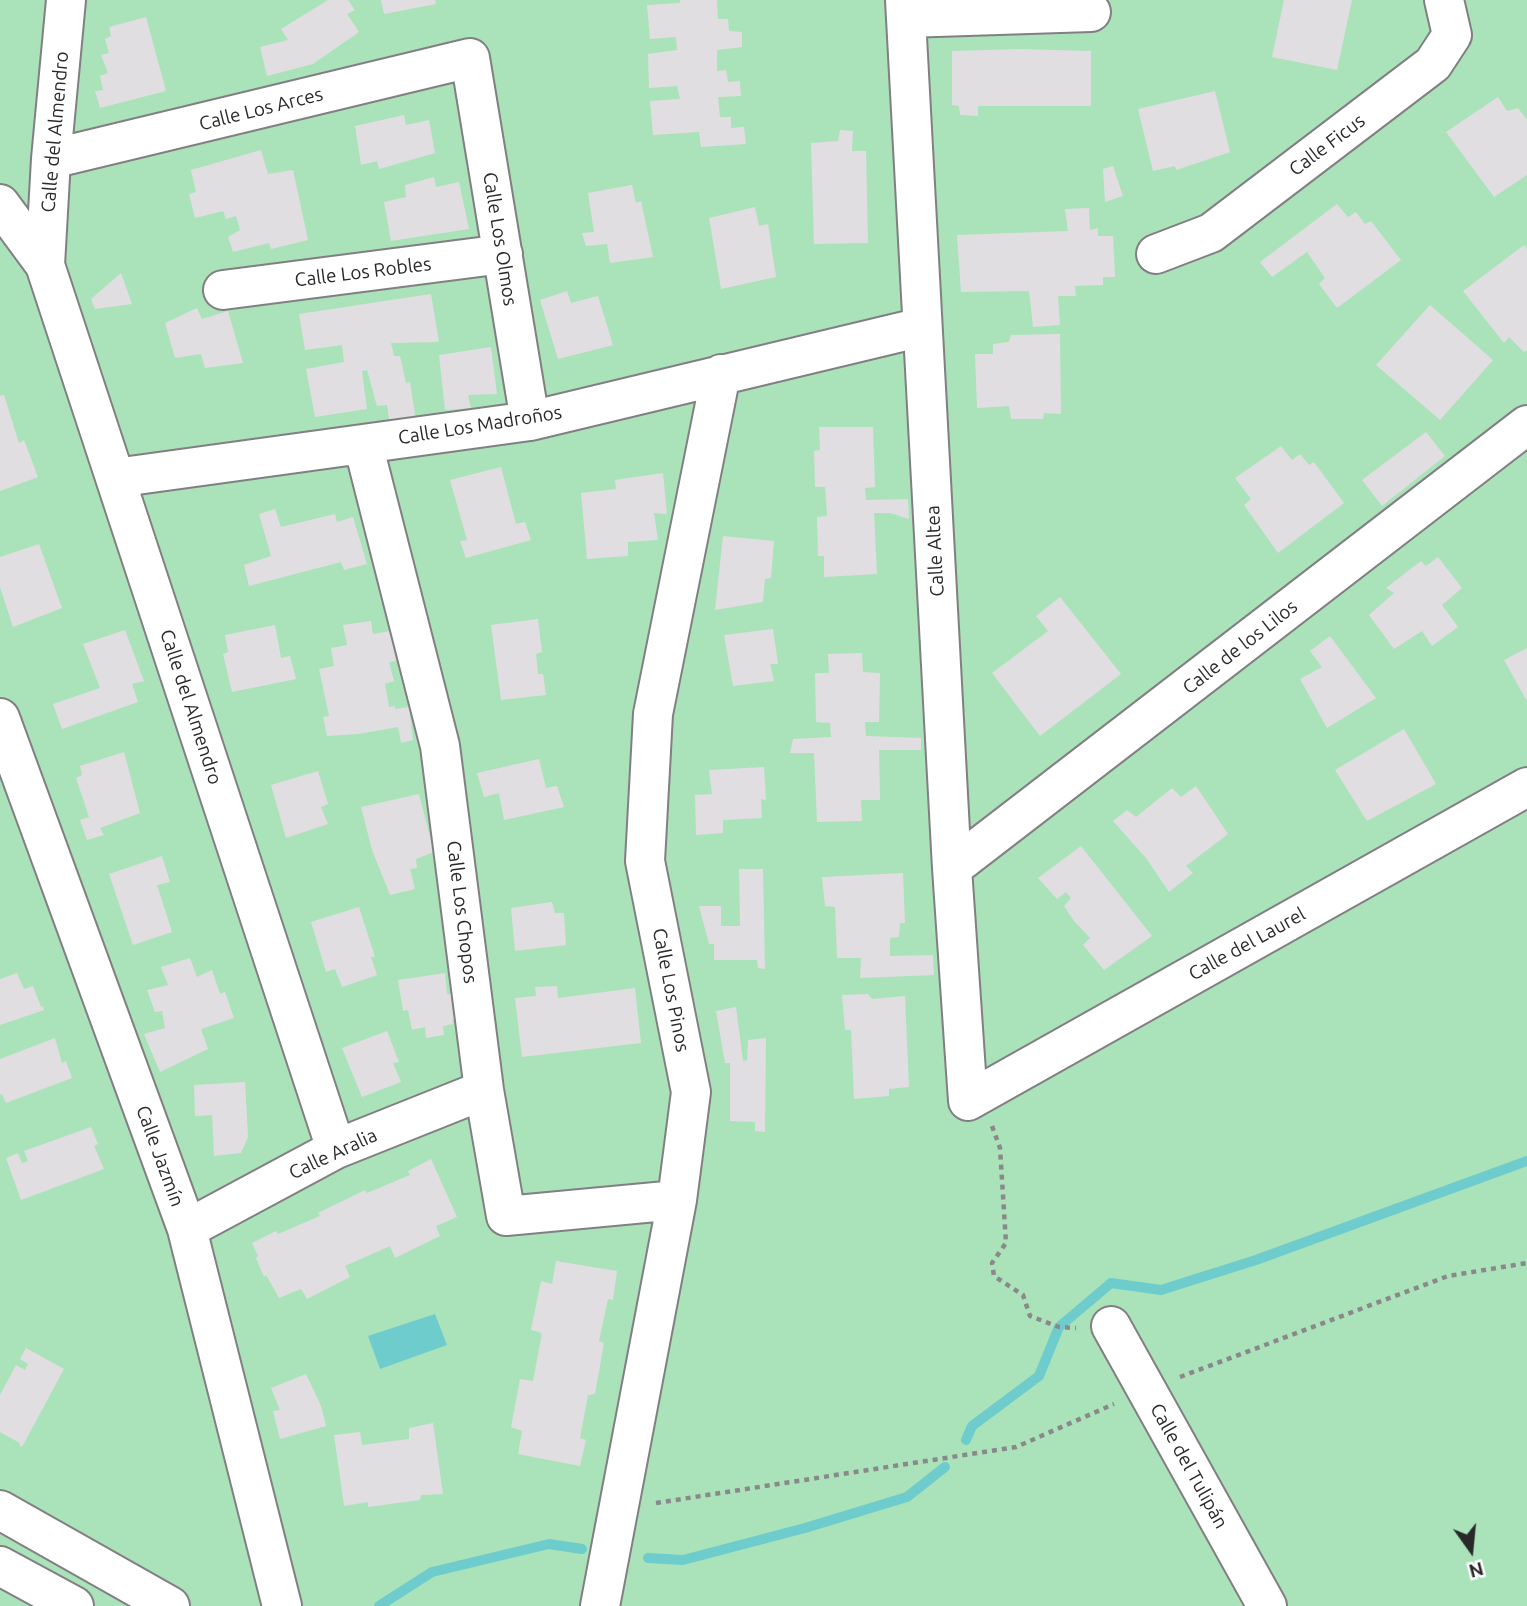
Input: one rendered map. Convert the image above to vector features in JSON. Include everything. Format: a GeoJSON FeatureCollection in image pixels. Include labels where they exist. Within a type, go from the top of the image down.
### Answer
{"type":"FeatureCollection","features":[{"type":"Feature","properties":{"kind":"street","name":"Calle del Almendro"},"geometry":{"type":"LineString","coordinates":[[45,265],[51,159],[66,0]]}},
{"type":"Feature","properties":{"kind":"street","name":"Calle Ficus"},"geometry":{"type":"LineString","coordinates":[[1157,254],[1211,233],[1433,64],[1452,35],[1444,0]]}},
{"type":"Feature","properties":{"kind":"street"},"geometry":{"type":"LineString","coordinates":[[906,9],[1091,12]]}},
{"type":"Feature","properties":{"kind":"street","name":"Calle Altea"},"geometry":{"type":"LineString","coordinates":[[906,9],[952,868],[968,1101]]}},
{"type":"Feature","properties":{"kind":"street","name":"Calle Los Arces"},"geometry":{"type":"LineString","coordinates":[[51,159],[470,58]]}},
{"type":"Feature","properties":{"kind":"street","name":"Calle Los Olmos"},"geometry":{"type":"LineString","coordinates":[[470,58],[530,421]]}},
{"type":"Feature","properties":{"kind":"street","name":"Calle del Almendro"},"geometry":{"type":"LineString","coordinates":[[0,204],[45,265],[337,1149]]}},
{"type":"Feature","properties":{"kind":"street","name":"Calle Los Robles"},"geometry":{"type":"LineString","coordinates":[[223,290],[503,254]]}},
{"type":"Feature","properties":{"kind":"street","name":"Calle Los Madroños"},"geometry":{"type":"LineString","coordinates":[[115,478],[530,421],[922,327]]}},
{"type":"Feature","properties":{"kind":"street","name":"Calle Los Pinos"},"geometry":{"type":"LineString","coordinates":[[600,1606],[677,1200],[691,1092],[645,861],[653,713],[721,374]]}},
{"type":"Feature","properties":{"kind":"street","name":"Calle de los Lilos"},"geometry":{"type":"LineString","coordinates":[[952,868],[1527,425]]}},
{"type":"Feature","properties":{"kind":"street","name":"Calle Los Chopos"},"geometry":{"type":"LineString","coordinates":[[363,444],[440,746],[484,1090],[506,1216],[677,1200]]}},
{"type":"Feature","properties":{"kind":"street","name":"Calle Jazmín"},"geometry":{"type":"LineString","coordinates":[[0,718],[187,1229],[282,1606]]}},
{"type":"Feature","properties":{"kind":"street","name":"Calle del Laurel"},"geometry":{"type":"LineString","coordinates":[[968,1101],[1527,787]]}},
{"type":"Feature","properties":{"kind":"street","name":"Calle Aralia"},"geometry":{"type":"LineString","coordinates":[[187,1229],[337,1149],[484,1090]]}},
{"type":"Feature","properties":{"kind":"street","name":"Calle del Tulipán"},"geometry":{"type":"LineString","coordinates":[[1111,1326],[1268,1606]]}},
{"type":"Feature","properties":{"kind":"street"},"geometry":{"type":"LineString","coordinates":[[0,1510],[170,1606]]}},
{"type":"Feature","properties":{"kind":"street"},"geometry":{"type":"LineString","coordinates":[[0,1566],[74,1606]]}},
{"type":"Feature","properties":{"kind":"path"},"geometry":{"type":"LineString","coordinates":[[968,1101],[988,1115],[1000,1148],[1006,1243],[992,1263],[994,1276],[1023,1295],[1030,1317],[1059,1327],[1087,1330],[1111,1326]]}},
{"type":"Feature","properties":{"kind":"path"},"geometry":{"type":"LineString","coordinates":[[617,1510],[1016,1447],[1147,1390],[1448,1276],[1527,1262]]}},
{"type":"Feature","properties":{"kind":"green space"},"geometry":{"type":"Polygon","coordinates":[[[0,0],[1527,0],[1527,1606],[0,1606],[0,0]]]}},
{"type":"Feature","properties":{"kind":"water"},"geometry":{"type":"Polygon","coordinates":[[[435,1314],[447,1345],[380,1369],[368,1336],[435,1314]]]}},
{"type":"Feature","properties":{"kind":"building"},"geometry":{"type":"Polygon","coordinates":[[[328,0],[348,0],[355,10],[347,14],[359,32],[313,64],[267,76],[260,47],[288,40],[281,29],[328,0]]]}},
{"type":"Feature","properties":{"kind":"building"},"geometry":{"type":"Polygon","coordinates":[[[381,0],[435,0],[436,4],[384,14],[381,0]]]}},
{"type":"Feature","properties":{"kind":"building"},"geometry":{"type":"Polygon","coordinates":[[[680,0],[717,0],[718,19],[728,19],[729,31],[742,32],[742,47],[717,50],[717,71],[726,70],[728,82],[740,81],[741,96],[718,97],[720,117],[731,117],[731,128],[744,127],[746,144],[701,147],[699,132],[653,135],[650,101],[680,99],[677,86],[649,88],[648,54],[677,50],[676,37],[650,39],[647,5],[680,3],[680,0]]]}},
{"type":"Feature","properties":{"kind":"building"},"geometry":{"type":"Polygon","coordinates":[[[1284,0],[1352,0],[1337,70],[1272,57],[1284,0]]]}},
{"type":"Feature","properties":{"kind":"building"},"geometry":{"type":"Polygon","coordinates":[[[146,17],[166,91],[100,108],[95,91],[103,90],[100,76],[108,73],[101,55],[109,53],[105,39],[111,36],[109,27],[146,17]]]}},
{"type":"Feature","properties":{"kind":"building"},"geometry":{"type":"Polygon","coordinates":[[[952,51],[1091,51],[1091,106],[978,106],[978,116],[960,115],[959,106],[952,105],[952,51]]]}},
{"type":"Feature","properties":{"kind":"building"},"geometry":{"type":"Polygon","coordinates":[[[1215,91],[1230,152],[1176,170],[1175,166],[1153,171],[1138,109],[1215,91]]]}},
{"type":"Feature","properties":{"kind":"building"},"geometry":{"type":"Polygon","coordinates":[[[1498,97],[1507,111],[1518,108],[1527,120],[1527,175],[1494,197],[1446,132],[1498,97]]]}},
{"type":"Feature","properties":{"kind":"building"},"geometry":{"type":"Polygon","coordinates":[[[404,115],[406,125],[429,120],[435,153],[379,169],[377,161],[361,165],[355,126],[404,115]]]}},
{"type":"Feature","properties":{"kind":"building"},"geometry":{"type":"Polygon","coordinates":[[[840,130],[853,131],[852,151],[866,151],[868,243],[814,244],[811,143],[838,141],[840,130]]]}},
{"type":"Feature","properties":{"kind":"building"},"geometry":{"type":"Polygon","coordinates":[[[261,150],[268,174],[293,170],[308,240],[271,249],[269,243],[233,252],[228,237],[240,230],[236,216],[226,219],[223,211],[195,218],[189,194],[196,192],[191,170],[261,150]]]}},
{"type":"Feature","properties":{"kind":"building"},"geometry":{"type":"Polygon","coordinates":[[[1113,166],[1123,196],[1105,202],[1103,169],[1113,166]]]}},
{"type":"Feature","properties":{"kind":"building"},"geometry":{"type":"Polygon","coordinates":[[[434,177],[436,187],[459,182],[469,229],[391,241],[384,202],[406,197],[405,185],[434,177]]]}},
{"type":"Feature","properties":{"kind":"building"},"geometry":{"type":"Polygon","coordinates":[[[632,185],[636,203],[641,201],[653,257],[610,263],[607,244],[586,246],[582,233],[594,232],[588,193],[632,185]]]}},
{"type":"Feature","properties":{"kind":"building"},"geometry":{"type":"Polygon","coordinates":[[[1337,204],[1348,217],[1356,212],[1365,224],[1371,221],[1401,260],[1337,308],[1319,284],[1325,278],[1307,252],[1272,277],[1260,262],[1337,204]]]}},
{"type":"Feature","properties":{"kind":"building"},"geometry":{"type":"Polygon","coordinates":[[[755,207],[759,226],[768,224],[776,277],[721,289],[709,218],[755,207]]]}},
{"type":"Feature","properties":{"kind":"building"},"geometry":{"type":"Polygon","coordinates":[[[1089,208],[1090,230],[1098,228],[1098,236],[1113,236],[1115,277],[1103,277],[1103,285],[1075,286],[1076,296],[1058,296],[1060,325],[1033,327],[1029,291],[961,292],[957,235],[1068,231],[1065,209],[1089,208]]]}},
{"type":"Feature","properties":{"kind":"building"},"geometry":{"type":"Polygon","coordinates":[[[1524,245],[1527,249],[1527,350],[1524,352],[1509,337],[1504,343],[1463,291],[1524,245]]]}},
{"type":"Feature","properties":{"kind":"building"},"geometry":{"type":"Polygon","coordinates":[[[121,273],[132,304],[95,309],[91,299],[121,273]]]}},
{"type":"Feature","properties":{"kind":"building"},"geometry":{"type":"Polygon","coordinates":[[[567,291],[571,303],[598,296],[613,345],[558,359],[540,300],[567,291]]]}},
{"type":"Feature","properties":{"kind":"building"},"geometry":{"type":"Polygon","coordinates":[[[431,294],[439,342],[391,343],[394,356],[400,356],[406,383],[410,382],[416,420],[390,425],[387,405],[377,406],[367,370],[362,371],[367,409],[315,417],[306,369],[344,362],[342,345],[305,350],[299,314],[431,294]]]}},
{"type":"Feature","properties":{"kind":"building"},"geometry":{"type":"Polygon","coordinates":[[[1430,305],[1493,360],[1440,420],[1376,365],[1430,305]]]}},
{"type":"Feature","properties":{"kind":"building"},"geometry":{"type":"Polygon","coordinates":[[[197,308],[202,319],[228,311],[243,363],[205,368],[201,354],[175,358],[165,323],[197,308]]]}},
{"type":"Feature","properties":{"kind":"building"},"geometry":{"type":"Polygon","coordinates":[[[1060,334],[1061,414],[1044,413],[1043,419],[1011,419],[1009,406],[977,408],[975,354],[993,354],[993,344],[1009,342],[1011,335],[1060,334]]]}},
{"type":"Feature","properties":{"kind":"building"},"geometry":{"type":"Polygon","coordinates":[[[491,347],[497,394],[468,395],[471,408],[445,410],[439,355],[491,347]]]}},
{"type":"Feature","properties":{"kind":"building"},"geometry":{"type":"Polygon","coordinates":[[[4,395],[19,443],[24,440],[38,477],[0,491],[0,396],[4,395]]]}},
{"type":"Feature","properties":{"kind":"building"},"geometry":{"type":"Polygon","coordinates":[[[819,427],[873,427],[875,487],[865,488],[866,500],[908,499],[909,519],[890,513],[874,513],[877,574],[824,577],[824,556],[818,556],[817,517],[827,516],[825,487],[815,487],[814,451],[820,450],[819,427]]]}},
{"type":"Feature","properties":{"kind":"building"},"geometry":{"type":"Polygon","coordinates":[[[1426,432],[1445,456],[1382,506],[1362,480],[1426,432]]]}},
{"type":"Feature","properties":{"kind":"building"},"geometry":{"type":"Polygon","coordinates":[[[1281,446],[1292,460],[1300,454],[1309,465],[1314,462],[1344,503],[1278,553],[1244,505],[1251,499],[1235,478],[1281,446]]]}},
{"type":"Feature","properties":{"kind":"building"},"geometry":{"type":"Polygon","coordinates":[[[501,467],[516,524],[525,522],[531,540],[466,558],[460,541],[467,540],[450,480],[501,467]]]}},
{"type":"Feature","properties":{"kind":"building"},"geometry":{"type":"Polygon","coordinates":[[[663,473],[667,514],[654,513],[658,540],[628,542],[628,556],[587,559],[581,493],[616,489],[615,480],[663,473]]]}},
{"type":"Feature","properties":{"kind":"building"},"geometry":{"type":"Polygon","coordinates":[[[275,509],[281,527],[335,514],[337,522],[353,517],[367,564],[344,570],[341,562],[249,586],[244,565],[271,556],[259,514],[275,509]]]}},
{"type":"Feature","properties":{"kind":"building"},"geometry":{"type":"Polygon","coordinates":[[[723,536],[774,541],[771,578],[765,579],[763,602],[715,610],[723,536]]]}},
{"type":"Feature","properties":{"kind":"building"},"geometry":{"type":"Polygon","coordinates":[[[39,544],[62,608],[13,627],[0,587],[0,557],[39,544]]]}},
{"type":"Feature","properties":{"kind":"building"},"geometry":{"type":"Polygon","coordinates":[[[1438,557],[1462,588],[1442,605],[1458,627],[1432,646],[1422,631],[1394,649],[1369,615],[1394,593],[1386,588],[1421,561],[1426,566],[1438,557]]]}},
{"type":"Feature","properties":{"kind":"building"},"geometry":{"type":"Polygon","coordinates":[[[1060,597],[1121,674],[1040,736],[992,673],[1048,631],[1036,616],[1060,597]]]}},
{"type":"Feature","properties":{"kind":"building"},"geometry":{"type":"Polygon","coordinates":[[[538,619],[542,652],[536,654],[538,674],[543,674],[546,695],[501,700],[491,625],[538,619]]]}},
{"type":"Feature","properties":{"kind":"building"},"geometry":{"type":"Polygon","coordinates":[[[371,621],[373,634],[390,631],[396,661],[389,662],[394,681],[385,684],[389,707],[409,707],[413,740],[401,743],[398,727],[327,736],[323,717],[329,716],[319,669],[334,666],[331,648],[347,645],[343,625],[371,621]]]}},
{"type":"Feature","properties":{"kind":"building"},"geometry":{"type":"Polygon","coordinates":[[[275,625],[281,658],[290,656],[296,679],[232,692],[223,654],[228,652],[225,635],[275,625]]]}},
{"type":"Feature","properties":{"kind":"building"},"geometry":{"type":"Polygon","coordinates":[[[773,629],[778,664],[770,664],[774,681],[733,686],[724,635],[773,629]]]}},
{"type":"Feature","properties":{"kind":"building"},"geometry":{"type":"Polygon","coordinates":[[[125,630],[144,681],[132,684],[138,702],[62,729],[53,704],[100,688],[83,644],[125,630]]]}},
{"type":"Feature","properties":{"kind":"building"},"geometry":{"type":"Polygon","coordinates":[[[1330,636],[1376,698],[1327,728],[1300,679],[1322,667],[1310,651],[1330,636]]]}},
{"type":"Feature","properties":{"kind":"building"},"geometry":{"type":"Polygon","coordinates":[[[1527,648],[1527,701],[1504,660],[1527,648]]]}},
{"type":"Feature","properties":{"kind":"building"},"geometry":{"type":"Polygon","coordinates":[[[862,653],[863,672],[880,673],[879,722],[865,722],[866,736],[921,738],[921,750],[879,750],[880,800],[861,800],[862,821],[817,822],[814,753],[790,753],[793,739],[831,737],[830,723],[816,722],[815,673],[829,673],[828,654],[862,653]]]}},
{"type":"Feature","properties":{"kind":"building"},"geometry":{"type":"Polygon","coordinates":[[[1404,729],[1436,784],[1367,821],[1335,770],[1404,729]]]}},
{"type":"Feature","properties":{"kind":"building"},"geometry":{"type":"Polygon","coordinates":[[[124,752],[140,813],[100,828],[104,835],[87,840],[80,820],[89,817],[76,778],[82,775],[80,766],[124,752]]]}},
{"type":"Feature","properties":{"kind":"building"},"geometry":{"type":"Polygon","coordinates":[[[539,759],[546,788],[557,786],[564,807],[504,820],[499,793],[484,797],[477,773],[539,759]]]}},
{"type":"Feature","properties":{"kind":"building"},"geometry":{"type":"Polygon","coordinates":[[[764,767],[766,800],[761,799],[762,818],[723,820],[723,833],[696,835],[695,795],[712,794],[709,770],[764,767]]]}},
{"type":"Feature","properties":{"kind":"building"},"geometry":{"type":"Polygon","coordinates":[[[318,771],[328,804],[321,807],[328,824],[286,838],[271,785],[318,771]]]}},
{"type":"Feature","properties":{"kind":"building"},"geometry":{"type":"Polygon","coordinates":[[[1196,786],[1228,834],[1186,866],[1193,873],[1169,892],[1146,858],[1113,821],[1127,810],[1136,817],[1172,788],[1181,797],[1196,786]]]}},
{"type":"Feature","properties":{"kind":"building"},"geometry":{"type":"Polygon","coordinates":[[[419,794],[434,852],[416,859],[417,868],[410,869],[415,889],[390,895],[372,850],[361,807],[419,794]]]}},
{"type":"Feature","properties":{"kind":"building"},"geometry":{"type":"Polygon","coordinates":[[[1081,846],[1152,936],[1104,970],[1083,945],[1090,938],[1064,906],[1071,898],[1066,892],[1057,899],[1038,878],[1081,846]]]}},
{"type":"Feature","properties":{"kind":"building"},"geometry":{"type":"Polygon","coordinates":[[[162,856],[170,882],[157,885],[172,932],[133,945],[109,874],[162,856]]]}},
{"type":"Feature","properties":{"kind":"building"},"geometry":{"type":"Polygon","coordinates":[[[739,869],[763,869],[765,969],[758,968],[757,960],[714,960],[714,944],[709,944],[699,906],[721,906],[721,926],[740,926],[739,869]]]}},
{"type":"Feature","properties":{"kind":"building"},"geometry":{"type":"Polygon","coordinates":[[[903,873],[905,923],[900,923],[899,937],[890,938],[890,956],[933,955],[934,975],[860,978],[861,958],[837,958],[835,907],[825,906],[822,877],[903,873]]]}},
{"type":"Feature","properties":{"kind":"building"},"geometry":{"type":"Polygon","coordinates":[[[552,902],[555,913],[564,913],[566,945],[515,951],[511,908],[552,902]]]}},
{"type":"Feature","properties":{"kind":"building"},"geometry":{"type":"Polygon","coordinates":[[[359,907],[375,957],[371,957],[377,975],[342,987],[335,969],[326,972],[311,922],[359,907]]]}},
{"type":"Feature","properties":{"kind":"building"},"geometry":{"type":"Polygon","coordinates":[[[190,958],[197,977],[212,970],[220,994],[225,992],[234,1018],[201,1029],[208,1049],[160,1072],[144,1034],[165,1028],[162,1011],[155,1012],[147,990],[168,985],[161,967],[190,958]]]}},
{"type":"Feature","properties":{"kind":"building"},"geometry":{"type":"Polygon","coordinates":[[[17,973],[24,989],[33,986],[44,1010],[0,1025],[0,979],[17,973]]]}},
{"type":"Feature","properties":{"kind":"building"},"geometry":{"type":"Polygon","coordinates":[[[445,973],[447,994],[462,993],[466,1017],[452,1020],[453,1024],[443,1026],[444,1035],[426,1038],[425,1027],[412,1030],[408,1010],[403,1011],[398,980],[445,973]]]}},
{"type":"Feature","properties":{"kind":"building"},"geometry":{"type":"Polygon","coordinates":[[[557,986],[558,998],[635,988],[641,1043],[522,1057],[515,998],[536,996],[535,987],[557,986]]]}},
{"type":"Feature","properties":{"kind":"building"},"geometry":{"type":"Polygon","coordinates":[[[868,994],[872,999],[905,996],[909,1087],[889,1089],[889,1096],[854,1099],[851,1030],[845,1030],[842,995],[868,994]]]}},
{"type":"Feature","properties":{"kind":"building"},"geometry":{"type":"Polygon","coordinates":[[[736,1007],[743,1061],[747,1060],[748,1040],[766,1038],[765,1132],[755,1131],[755,1122],[730,1121],[730,1063],[725,1063],[716,1011],[736,1007]]]}},
{"type":"Feature","properties":{"kind":"building"},"geometry":{"type":"Polygon","coordinates":[[[387,1031],[399,1062],[393,1063],[401,1082],[362,1097],[342,1048],[387,1031]]]}},
{"type":"Feature","properties":{"kind":"building"},"geometry":{"type":"Polygon","coordinates":[[[55,1038],[62,1063],[66,1061],[72,1078],[6,1103],[2,1094],[0,1095],[0,1059],[55,1038]]]}},
{"type":"Feature","properties":{"kind":"building"},"geometry":{"type":"Polygon","coordinates":[[[245,1082],[248,1137],[241,1153],[214,1156],[212,1115],[195,1116],[194,1085],[245,1082]]]}},
{"type":"Feature","properties":{"kind":"building"},"geometry":{"type":"Polygon","coordinates":[[[91,1127],[98,1144],[94,1146],[104,1169],[21,1200],[6,1158],[18,1153],[22,1163],[28,1161],[24,1151],[91,1127]]]}},
{"type":"Feature","properties":{"kind":"building"},"geometry":{"type":"Polygon","coordinates":[[[431,1159],[457,1217],[436,1226],[440,1236],[395,1258],[390,1246],[345,1266],[350,1277],[307,1299],[301,1289],[279,1298],[266,1275],[264,1277],[252,1243],[276,1231],[278,1234],[320,1216],[318,1213],[365,1190],[367,1193],[410,1175],[408,1171],[431,1159]]]}},
{"type":"Feature","properties":{"kind":"building"},"geometry":{"type":"Polygon","coordinates":[[[556,1261],[617,1271],[613,1300],[608,1299],[599,1341],[604,1343],[595,1394],[588,1395],[580,1438],[586,1440],[580,1466],[518,1454],[522,1431],[511,1427],[520,1379],[533,1381],[542,1333],[531,1330],[541,1281],[552,1284],[556,1261]]]}},
{"type":"Feature","properties":{"kind":"building"},"geometry":{"type":"Polygon","coordinates":[[[26,1348],[64,1369],[22,1447],[20,1443],[0,1432],[0,1395],[16,1365],[25,1370],[28,1364],[20,1359],[26,1348]]]}},
{"type":"Feature","properties":{"kind":"building"},"geometry":{"type":"Polygon","coordinates":[[[306,1374],[321,1406],[326,1426],[280,1439],[273,1411],[280,1410],[271,1388],[306,1374]]]}},
{"type":"Feature","properties":{"kind":"building"},"geometry":{"type":"Polygon","coordinates":[[[433,1423],[443,1494],[421,1495],[420,1500],[368,1507],[368,1502],[344,1506],[334,1435],[360,1432],[362,1445],[409,1439],[409,1428],[433,1423]]]}},
{"type":"Feature","properties":{"kind":"waterway"},"geometry":{"type":"LineString","coordinates":[[966,1440],[972,1426],[1039,1376],[1059,1327],[1111,1283],[1161,1290],[1256,1260],[1527,1161]]}},
{"type":"Feature","properties":{"kind":"waterway"},"geometry":{"type":"LineString","coordinates":[[648,1558],[683,1560],[805,1528],[907,1497],[945,1467]]}},
{"type":"Feature","properties":{"kind":"waterway"},"geometry":{"type":"LineString","coordinates":[[379,1606],[432,1572],[549,1544],[582,1549]]}}]}
